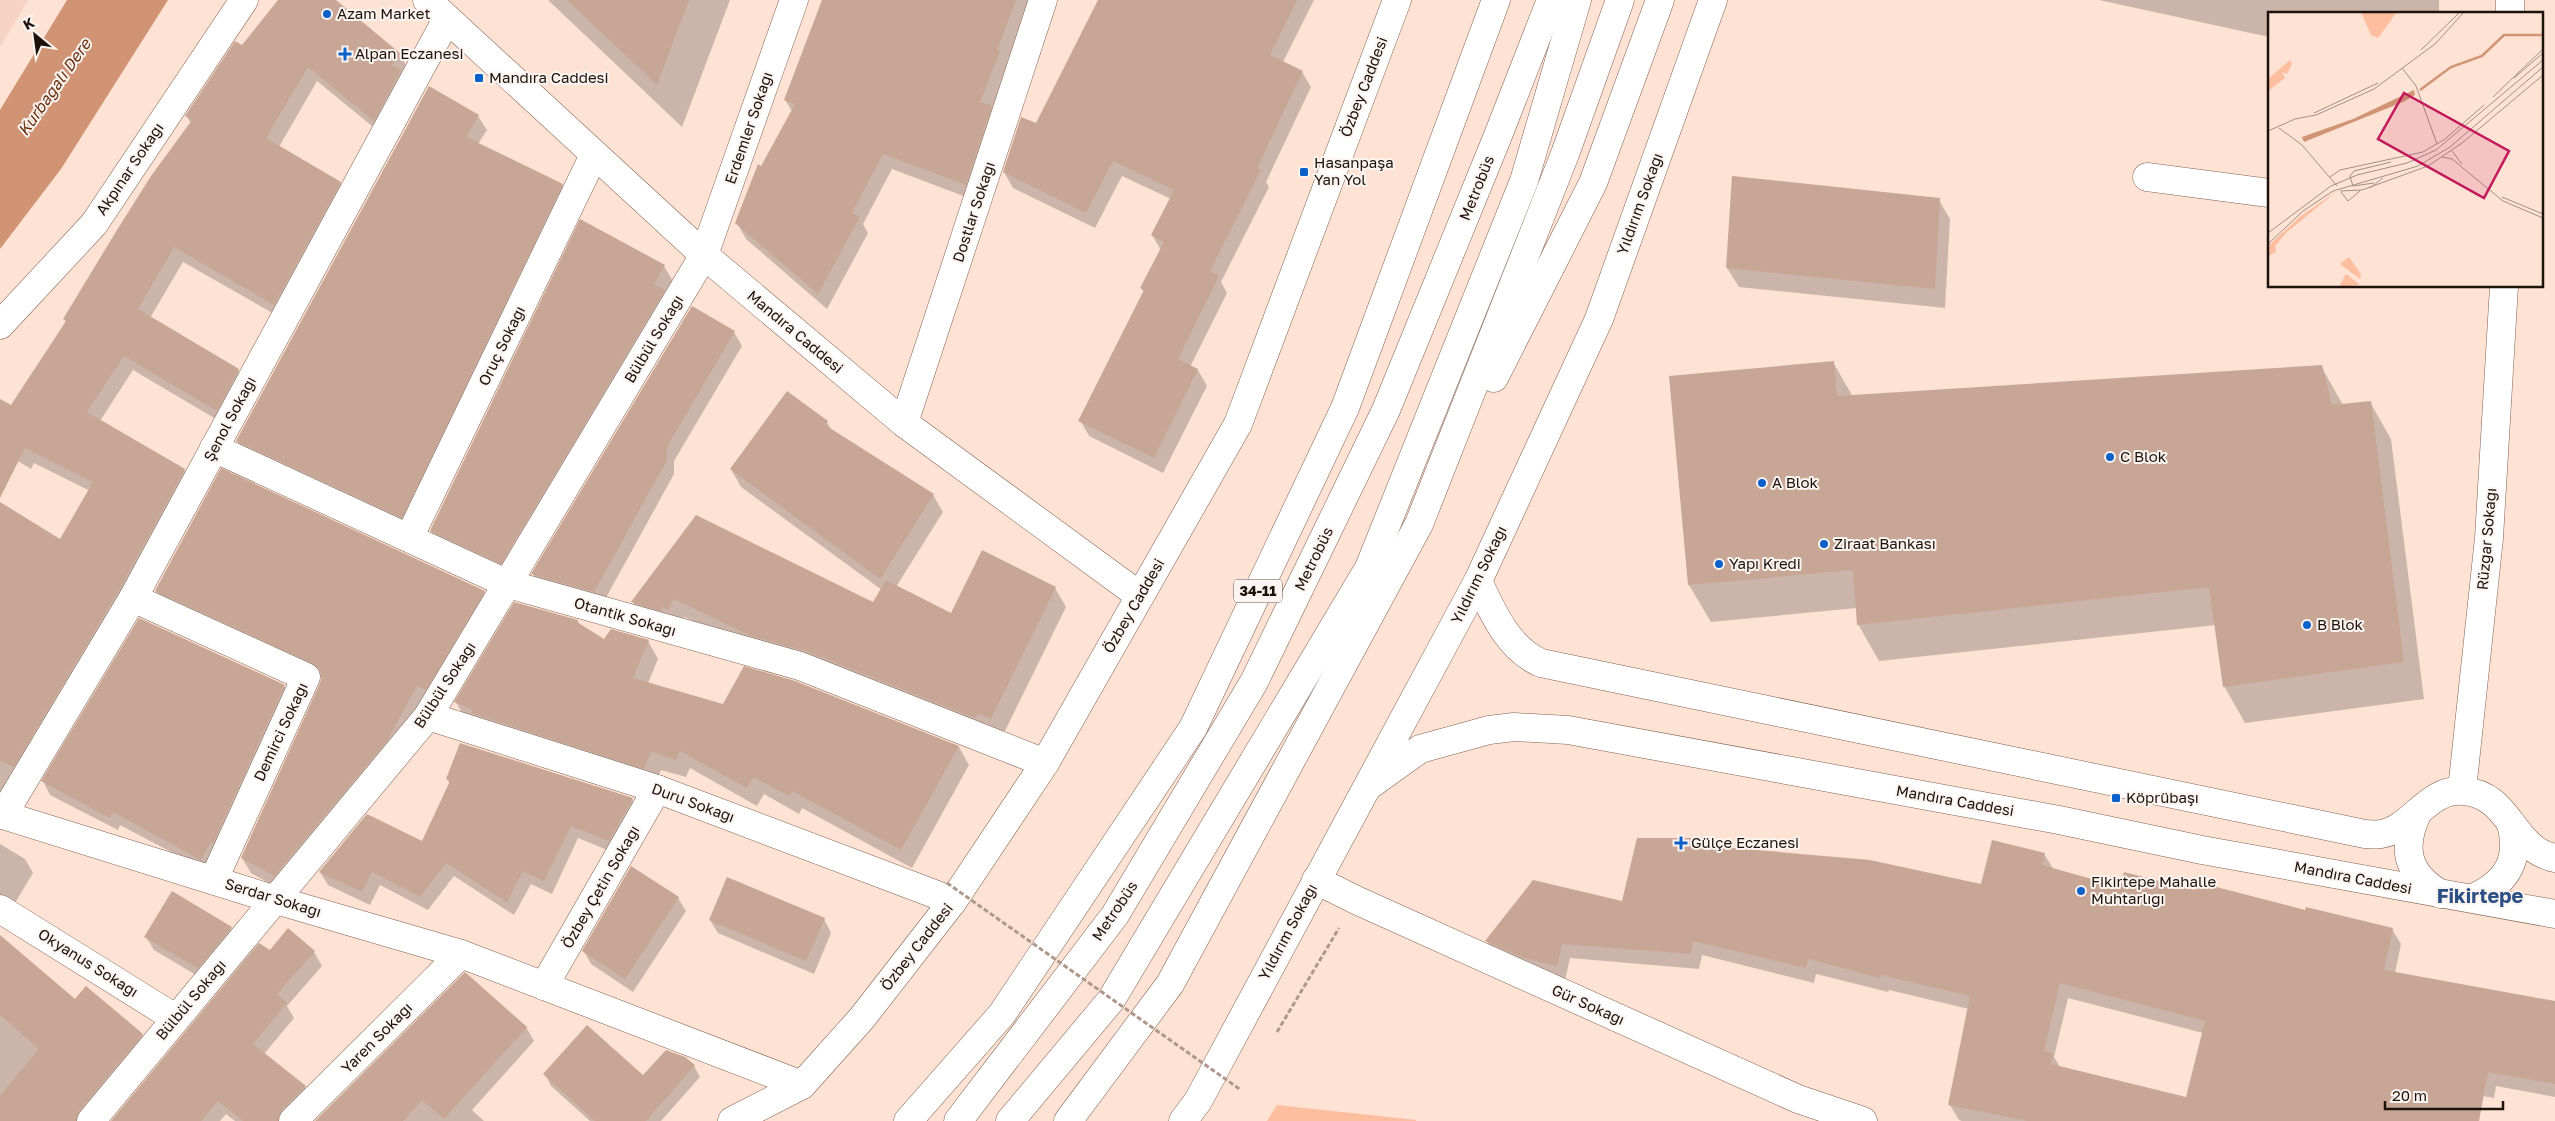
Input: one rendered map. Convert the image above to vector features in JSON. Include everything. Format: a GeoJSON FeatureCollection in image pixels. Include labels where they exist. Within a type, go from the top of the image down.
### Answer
{"type":"FeatureCollection","features":[{"type":"Feature","properties":{"kind":"main road","name":"Akpınar Sokağı"},"geometry":{"type":"LineString","coordinates":[[0,325],[94,224],[244,0]]}},
{"type":"Feature","properties":{"kind":"main road","name":"Mandıra Caddesi"},"geometry":{"type":"LineString","coordinates":[[427,0],[704,255],[904,423],[1140,596]]}},
{"type":"Feature","properties":{"kind":"main road","name":"Erdemler Sokağı"},"geometry":{"type":"LineString","coordinates":[[704,255],[794,0]]}},
{"type":"Feature","properties":{"kind":"main road","name":"Dostlar Sokağı"},"geometry":{"type":"LineString","coordinates":[[904,423],[1043,0]]}},
{"type":"Feature","properties":{"kind":"main road","name":"Özbey Caddesi"},"geometry":{"type":"LineString","coordinates":[[732,1121],[802,1084],[862,1018],[950,892],[1045,763],[1238,424],[1397,0]]}},
{"type":"Feature","properties":{"kind":"main road","name":"34-11"},"geometry":{"type":"LineString","coordinates":[[908,1121],[1002,1014],[1193,728],[1345,408],[1496,0]]}},
{"type":"Feature","properties":{"kind":"main road","name":"Metrobüs"},"geometry":{"type":"LineString","coordinates":[[958,1121],[1115,915],[1254,682],[1386,410],[1498,138],[1551,0]]}},
{"type":"Feature","properties":{"kind":"main road"},"geometry":{"type":"LineString","coordinates":[[1010,1121],[1111,1000],[1369,568],[1524,181],[1577,0]]}},
{"type":"Feature","properties":{"kind":"main road"},"geometry":{"type":"LineString","coordinates":[[1419,524],[1565,154],[1620,0]]}},
{"type":"Feature","properties":{"kind":"main road"},"geometry":{"type":"LineString","coordinates":[[1068,1121],[1170,984],[1419,524],[1593,183],[1660,0]]}},
{"type":"Feature","properties":{"kind":"main road","name":"Yıldırım Sokağı"},"geometry":{"type":"LineString","coordinates":[[1183,1121],[1198,1101],[1478,580],[1599,319],[1713,0]]}},
{"type":"Feature","properties":{"kind":"main road","name":"Şenol Sokağı"},"geometry":{"type":"LineString","coordinates":[[1,814],[133,598],[448,19]]}},
{"type":"Feature","properties":{"kind":"main road","name":"Oruç Sokağı"},"geometry":{"type":"LineString","coordinates":[[409,538],[594,155]]}},
{"type":"Feature","properties":{"kind":"main road"},"geometry":{"type":"LineString","coordinates":[[2147,177],[2268,193]]}},
{"type":"Feature","properties":{"kind":"main road","name":"Bülbül Sokağı"},"geometry":{"type":"LineString","coordinates":[[91,1121],[428,716],[704,255]]}},
{"type":"Feature","properties":{"kind":"main road","name":"Rüzgar Sokağı"},"geometry":{"type":"LineString","coordinates":[[2462,790],[2489,538],[2504,288]]}},
{"type":"Feature","properties":{"kind":"main road","name":"Otantik Sokağı"},"geometry":{"type":"LineString","coordinates":[[214,448],[508,584],[800,666],[1045,763]]}},
{"type":"Feature","properties":{"kind":"main road"},"geometry":{"type":"LineString","coordinates":[[1478,580],[1496,620],[1529,658],[1541,663],[2365,834],[2382,834],[2418,812],[2436,797],[2445,793],[2462,790],[2478,793],[2492,800],[2504,810],[2520,838],[2549,857],[2555,858]]}},
{"type":"Feature","properties":{"kind":"main road","name":"Demirci Sokağı"},"geometry":{"type":"LineString","coordinates":[[133,598],[306,677],[214,880]]}},
{"type":"Feature","properties":{"kind":"main road","name":"Duru Sokağı"},"geometry":{"type":"LineString","coordinates":[[428,716],[657,789],[950,892]]}},
{"type":"Feature","properties":{"kind":"main road","name":"Mandıra Caddesi"},"geometry":{"type":"LineString","coordinates":[[1366,788],[1420,750],[1428,747],[1489,730],[1514,728],[1568,730],[2059,820],[2202,850],[2443,895],[2473,898],[2555,914]]}},
{"type":"Feature","properties":{"kind":"main road","name":"Özbey Çetin Sokağı"},"geometry":{"type":"LineString","coordinates":[[544,986],[657,789]]}},
{"type":"Feature","properties":{"kind":"main road"},"geometry":{"type":"LineString","coordinates":[[2418,812],[2411,827],[2408,844],[2410,860],[2417,874],[2428,886],[2443,895]]}},
{"type":"Feature","properties":{"kind":"main road","name":"Serdar Sokağı"},"geometry":{"type":"LineString","coordinates":[[1,814],[276,900],[461,954],[802,1084]]}},
{"type":"Feature","properties":{"kind":"main road"},"geometry":{"type":"LineString","coordinates":[[2473,898],[2488,891],[2500,881],[2509,869],[2514,854],[2515,839],[2512,824]]}},
{"type":"Feature","properties":{"kind":"main road","name":"Gür Sokağı"},"geometry":{"type":"LineString","coordinates":[[1316,880],[1797,1110],[1863,1121]]}},
{"type":"Feature","properties":{"kind":"main road","name":"Okyanus Sokağı"},"geometry":{"type":"LineString","coordinates":[[0,909],[175,1018]]}},
{"type":"Feature","properties":{"kind":"main road","name":"Yaren Sokağı"},"geometry":{"type":"LineString","coordinates":[[293,1121],[461,954]]}},
{"type":"Feature","properties":{"kind":"main road"},"geometry":{"type":"LineString","coordinates":[[772,1121],[802,1084]]}},
{"type":"Feature","properties":{"kind":"path"},"geometry":{"type":"LineString","coordinates":[[950,892],[1241,1090]]}},
{"type":"Feature","properties":{"kind":"path"},"geometry":{"type":"LineString","coordinates":[[1286,1018],[1356,900]]}},
{"type":"Feature","properties":{"kind":"shaded area"},"geometry":{"type":"Polygon","coordinates":[[[0,0],[28,0],[0,47],[0,0]]]}},
{"type":"Feature","properties":{"kind":"shaded area"},"geometry":{"type":"Polygon","coordinates":[[[1277,1105],[1416,1120],[1416,1121],[1267,1121],[1277,1105]]]}},
{"type":"Feature","properties":{"kind":"water","name":"Kurbağalı Dere"},"geometry":{"type":"Polygon","coordinates":[[[67,0],[168,0],[61,169],[0,249],[0,110],[67,0]]]}},
{"type":"Feature","properties":{"kind":"building"},"geometry":{"type":"Polygon","coordinates":[[[278,0],[336,0],[401,54],[392,65],[401,70],[374,121],[308,67],[266,138],[341,182],[274,305],[174,247],[138,309],[239,369],[217,411],[124,356],[87,412],[185,469],[119,590],[14,767],[0,760],[0,502],[60,539],[93,482],[25,448],[0,498],[0,399],[11,405],[66,321],[63,319],[151,176],[192,120],[185,116],[235,41],[242,45],[278,0]]]}},
{"type":"Feature","properties":{"kind":"building"},"geometry":{"type":"Polygon","coordinates":[[[567,0],[689,0],[657,85],[567,0]]]}},
{"type":"Feature","properties":{"kind":"building"},"geometry":{"type":"Polygon","coordinates":[[[822,0],[1016,0],[997,50],[1000,51],[980,102],[992,106],[966,185],[883,154],[852,213],[860,217],[818,294],[735,223],[758,164],[761,166],[795,104],[784,100],[822,0]]]}},
{"type":"Feature","properties":{"kind":"building"},"geometry":{"type":"Polygon","coordinates":[[[1098,0],[1297,0],[1270,55],[1303,71],[1257,168],[1261,170],[1210,271],[1219,276],[1178,359],[1198,369],[1154,458],[1078,421],[1144,290],[1140,288],[1164,242],[1151,235],[1174,190],[1113,161],[1086,213],[1003,172],[1021,117],[1036,123],[1098,0]]]}},
{"type":"Feature","properties":{"kind":"building"},"geometry":{"type":"Polygon","coordinates":[[[429,86],[479,115],[466,137],[563,184],[402,518],[236,441],[429,86]]]}},
{"type":"Feature","properties":{"kind":"building"},"geometry":{"type":"Polygon","coordinates":[[[1732,176],[1940,198],[1935,289],[1726,268],[1732,176]]]}},
{"type":"Feature","properties":{"kind":"building"},"geometry":{"type":"Polygon","coordinates":[[[580,219],[665,265],[654,284],[665,290],[501,564],[430,531],[580,219]]]}},
{"type":"Feature","properties":{"kind":"building"},"geometry":{"type":"Polygon","coordinates":[[[692,306],[735,331],[667,447],[667,460],[594,592],[531,574],[692,306]]]}},
{"type":"Feature","properties":{"kind":"building","name":"C Blok"},"geometry":{"type":"Polygon","coordinates":[[[1834,361],[1837,396],[2322,365],[2332,405],[2371,401],[2404,662],[2223,687],[2209,587],[1857,625],[1853,570],[1688,585],[1669,376],[1834,361]]]}},
{"type":"Feature","properties":{"kind":"building"},"geometry":{"type":"Polygon","coordinates":[[[787,391],[828,421],[825,425],[934,494],[880,579],[730,469],[787,391]]]}},
{"type":"Feature","properties":{"kind":"building"},"geometry":{"type":"Polygon","coordinates":[[[221,468],[485,591],[426,690],[417,686],[387,741],[274,876],[241,858],[320,683],[322,676],[319,668],[312,663],[155,591],[221,468]]]}},
{"type":"Feature","properties":{"kind":"building"},"geometry":{"type":"Polygon","coordinates":[[[696,515],[873,602],[886,580],[951,613],[982,550],[1056,587],[991,719],[978,713],[975,718],[806,651],[751,636],[674,599],[668,610],[662,607],[661,611],[631,602],[696,515]]]}},
{"type":"Feature","properties":{"kind":"building"},"geometry":{"type":"Polygon","coordinates":[[[514,602],[578,620],[577,622],[604,639],[611,629],[649,640],[633,678],[723,704],[744,666],[795,681],[959,746],[901,850],[792,791],[789,796],[753,777],[747,788],[680,751],[676,760],[651,752],[644,769],[471,713],[472,710],[454,702],[514,602]]]}},
{"type":"Feature","properties":{"kind":"building"},"geometry":{"type":"Polygon","coordinates":[[[139,618],[285,685],[213,843],[211,842],[201,860],[113,812],[110,818],[41,781],[139,618]]]}},
{"type":"Feature","properties":{"kind":"building"},"geometry":{"type":"Polygon","coordinates":[[[460,743],[633,798],[609,841],[571,826],[544,881],[523,871],[507,902],[446,863],[420,897],[372,872],[362,892],[319,872],[367,814],[422,841],[450,781],[446,779],[460,743]]]}},
{"type":"Feature","properties":{"kind":"building"},"geometry":{"type":"Polygon","coordinates":[[[1637,838],[1713,838],[1711,846],[1870,860],[1981,884],[1992,840],[2045,853],[2042,865],[2120,887],[2124,872],[2195,890],[2197,882],[2305,910],[2306,907],[2393,928],[2384,970],[2555,1001],[2555,1084],[2488,1072],[2479,1121],[2028,1121],[1948,1105],[1970,996],[1881,975],[1880,978],[1808,959],[1806,968],[1693,941],[1691,954],[1562,944],[1557,966],[1524,958],[1485,941],[1533,880],[1622,901],[1637,838]],[[2060,983],[2044,1051],[2053,1053],[2051,1064],[2186,1097],[2205,1021],[2060,983]]]}},
{"type":"Feature","properties":{"kind":"building"},"geometry":{"type":"Polygon","coordinates":[[[631,866],[679,897],[625,979],[582,951],[631,866]]]}},
{"type":"Feature","properties":{"kind":"building"},"geometry":{"type":"Polygon","coordinates":[[[727,877],[825,918],[806,961],[709,920],[727,877]]]}},
{"type":"Feature","properties":{"kind":"building"},"geometry":{"type":"Polygon","coordinates":[[[172,891],[232,927],[198,968],[144,937],[172,891]]]}},
{"type":"Feature","properties":{"kind":"building"},"geometry":{"type":"Polygon","coordinates":[[[288,928],[315,951],[277,994],[287,1003],[253,1044],[306,1086],[282,1110],[278,1121],[243,1121],[218,1101],[201,1121],[111,1121],[259,943],[270,950],[288,928]]]}},
{"type":"Feature","properties":{"kind":"building"},"geometry":{"type":"Polygon","coordinates":[[[0,935],[75,999],[86,986],[143,1034],[79,1111],[76,1121],[0,1121],[0,1096],[39,1049],[0,1015],[0,935]]]}},
{"type":"Feature","properties":{"kind":"building"},"geometry":{"type":"Polygon","coordinates":[[[465,972],[527,1027],[444,1119],[422,1100],[403,1121],[315,1121],[465,972]]]}},
{"type":"Feature","properties":{"kind":"building"},"geometry":{"type":"Polygon","coordinates":[[[587,1025],[643,1075],[666,1050],[685,1057],[695,1065],[646,1121],[595,1121],[543,1074],[587,1025]]]}},
{"type":"Feature","properties":{"kind":"place","name":"Azam Market"},"geometry":{"type":"Point","coordinates":[327,14]}},
{"type":"Feature","properties":{"kind":"place","name":"Alpan Eczanesi"},"geometry":{"type":"Point","coordinates":[345,54]}},
{"type":"Feature","properties":{"kind":"place","name":"Mandıra Caddesi"},"geometry":{"type":"Point","coordinates":[479,78]}},
{"type":"Feature","properties":{"kind":"place","name":"Hasanpaşa Yan Yol"},"geometry":{"type":"Point","coordinates":[1304,172]}},
{"type":"Feature","properties":{"kind":"place","name":"C Blok"},"geometry":{"type":"Point","coordinates":[2110,457]}},
{"type":"Feature","properties":{"kind":"place","name":"A Blok"},"geometry":{"type":"Point","coordinates":[1762,483]}},
{"type":"Feature","properties":{"kind":"place","name":"Ziraat Bankası"},"geometry":{"type":"Point","coordinates":[1824,544]}},
{"type":"Feature","properties":{"kind":"place","name":"Yapı Kredi"},"geometry":{"type":"Point","coordinates":[1719,564]}},
{"type":"Feature","properties":{"kind":"place","name":"B Blok"},"geometry":{"type":"Point","coordinates":[2307,625]}},
{"type":"Feature","properties":{"kind":"place","name":"Köprübaşı"},"geometry":{"type":"Point","coordinates":[2116,798]}},
{"type":"Feature","properties":{"kind":"place","name":"Gülçe Eczanesi"},"geometry":{"type":"Point","coordinates":[1681,843]}},
{"type":"Feature","properties":{"kind":"place","name":"Fikirtepe Mahalle Muhtarlığı"},"geometry":{"type":"Point","coordinates":[2081,891]}},
{"type":"Feature","properties":{"kind":"district","name":"Fikirtepe"},"geometry":{"type":"Point","coordinates":[2480,896]}}]}
